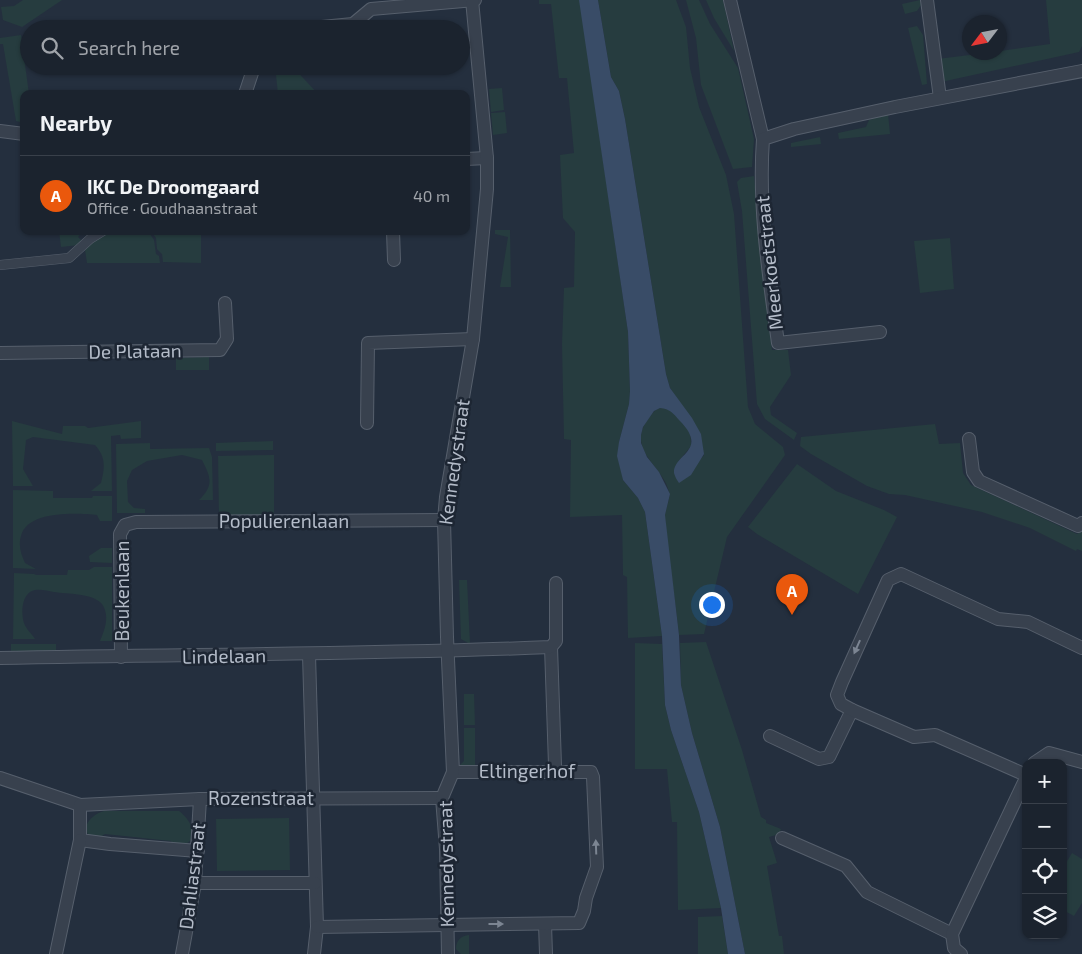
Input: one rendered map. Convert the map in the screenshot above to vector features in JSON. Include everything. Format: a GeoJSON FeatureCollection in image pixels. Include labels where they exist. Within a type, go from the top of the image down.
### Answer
{"type":"FeatureCollection","features":[{"type":"Feature","properties":{"kind":"street"},"geometry":{"type":"LineString","coordinates":[[358,20],[371,9],[473,0]]}},
{"type":"Feature","properties":{"kind":"street","name":"Kennedystraat"},"geometry":{"type":"LineString","coordinates":[[448,954],[446,850],[442,798],[453,772],[444,520],[446,497],[473,338],[487,158],[473,0]]}},
{"type":"Feature","properties":{"kind":"street","name":"Meerkoetstraat"},"geometry":{"type":"LineString","coordinates":[[730,0],[763,139],[761,171],[762,207],[778,343],[880,332]]}},
{"type":"Feature","properties":{"kind":"street"},"geometry":{"type":"LineString","coordinates":[[927,0],[940,98]]}},
{"type":"Feature","properties":{"kind":"street"},"geometry":{"type":"LineString","coordinates":[[763,139],[794,129],[940,98],[1082,71]]}},
{"type":"Feature","properties":{"kind":"street"},"geometry":{"type":"LineString","coordinates":[[246,90],[251,75]]}},
{"type":"Feature","properties":{"kind":"street"},"geometry":{"type":"LineString","coordinates":[[0,131],[20,134]]}},
{"type":"Feature","properties":{"kind":"street"},"geometry":{"type":"LineString","coordinates":[[470,159],[487,158]]}},
{"type":"Feature","properties":{"kind":"street"},"geometry":{"type":"LineString","coordinates":[[0,265],[69,258],[97,235]]}},
{"type":"Feature","properties":{"kind":"street"},"geometry":{"type":"LineString","coordinates":[[393,235],[394,260]]}},
{"type":"Feature","properties":{"kind":"street","name":"De Plataan"},"geometry":{"type":"LineString","coordinates":[[0,353],[220,350],[227,339],[225,303]]}},
{"type":"Feature","properties":{"kind":"street"},"geometry":{"type":"LineString","coordinates":[[367,423],[368,344],[473,338]]}},
{"type":"Feature","properties":{"kind":"street"},"geometry":{"type":"LineString","coordinates":[[969,439],[973,472],[979,481],[1078,526],[1082,523]]}},
{"type":"Feature","properties":{"kind":"street","name":"Populierenlaan"},"geometry":{"type":"LineString","coordinates":[[125,525],[136,522],[444,520]]}},
{"type":"Feature","properties":{"kind":"street","name":"Beukenlaan"},"geometry":{"type":"LineString","coordinates":[[121,657],[120,534],[125,525]]}},
{"type":"Feature","properties":{"kind":"street"},"geometry":{"type":"LineString","coordinates":[[1022,775],[935,735],[914,737],[841,704],[837,695],[877,603],[888,580],[901,574],[998,619],[1028,622],[1082,648]]}},
{"type":"Feature","properties":{"kind":"street","name":"Eltingerhof"},"geometry":{"type":"LineString","coordinates":[[555,765],[552,647],[556,641],[556,583]]}},
{"type":"Feature","properties":{"kind":"street"},"geometry":{"type":"LineString","coordinates":[[448,652],[552,647]]}},
{"type":"Feature","properties":{"kind":"street","name":"Lindelaan"},"geometry":{"type":"LineString","coordinates":[[0,658],[448,652]]}},
{"type":"Feature","properties":{"kind":"street"},"geometry":{"type":"LineString","coordinates":[[308,655],[317,926],[314,954]]}},
{"type":"Feature","properties":{"kind":"street"},"geometry":{"type":"LineString","coordinates":[[770,736],[819,759],[829,757],[852,710]]}},
{"type":"Feature","properties":{"kind":"street"},"geometry":{"type":"LineString","coordinates":[[1040,759],[1049,753],[1082,762]]}},
{"type":"Feature","properties":{"kind":"street","name":"Eltingerhof"},"geometry":{"type":"LineString","coordinates":[[317,926],[579,923],[597,867],[593,777],[591,772],[453,772]]}},
{"type":"Feature","properties":{"kind":"street","name":"Rozenstraat"},"geometry":{"type":"LineString","coordinates":[[0,778],[80,805],[200,799],[442,798]]}},
{"type":"Feature","properties":{"kind":"street"},"geometry":{"type":"LineString","coordinates":[[961,954],[954,948],[952,934],[1022,785]]}},
{"type":"Feature","properties":{"kind":"street","name":"Dahliastraat"},"geometry":{"type":"LineString","coordinates":[[182,954],[195,883],[200,799]]}},
{"type":"Feature","properties":{"kind":"street"},"geometry":{"type":"LineString","coordinates":[[56,954],[80,840],[80,805]]}},
{"type":"Feature","properties":{"kind":"street"},"geometry":{"type":"LineString","coordinates":[[782,838],[846,866],[867,892],[952,934]]}},
{"type":"Feature","properties":{"kind":"street"},"geometry":{"type":"LineString","coordinates":[[80,840],[198,851]]}},
{"type":"Feature","properties":{"kind":"street"},"geometry":{"type":"LineString","coordinates":[[195,883],[315,882]]}},
{"type":"Feature","properties":{"kind":"street"},"geometry":{"type":"LineString","coordinates":[[545,924],[546,954]]}},
{"type":"Feature","properties":{"kind":"green space"},"geometry":{"type":"Polygon","coordinates":[[[23,0],[62,0],[32,20],[20,20],[20,26],[3,20],[1,7],[14,6],[23,0]]]}},
{"type":"Feature","properties":{"kind":"green space"},"geometry":{"type":"Polygon","coordinates":[[[539,0],[580,0],[628,332],[629,404],[619,442],[623,480],[638,498],[645,512],[662,636],[628,638],[627,577],[623,575],[622,515],[570,517],[571,440],[564,439],[562,344],[564,288],[574,287],[575,232],[563,218],[560,155],[574,153],[567,78],[559,78],[551,4],[539,4],[539,0]]]}},
{"type":"Feature","properties":{"kind":"green space"},"geometry":{"type":"Polygon","coordinates":[[[598,0],[676,0],[686,27],[690,68],[699,107],[726,175],[734,214],[748,407],[755,424],[783,447],[785,455],[727,537],[704,634],[679,635],[665,518],[669,492],[663,477],[648,458],[641,443],[641,432],[646,422],[655,411],[664,408],[673,412],[681,420],[690,434],[691,446],[678,462],[698,462],[704,455],[680,403],[670,388],[666,374],[625,119],[619,91],[611,77],[598,0]]]}},
{"type":"Feature","properties":{"kind":"green space"},"geometry":{"type":"Polygon","coordinates":[[[686,0],[699,0],[710,24],[738,68],[754,139],[752,167],[733,169],[701,85],[696,38],[686,0]]]}},
{"type":"Feature","properties":{"kind":"green space"},"geometry":{"type":"Polygon","coordinates":[[[706,0],[723,0],[734,51],[714,18],[706,0]]]}},
{"type":"Feature","properties":{"kind":"green space"},"geometry":{"type":"Polygon","coordinates":[[[920,0],[921,5],[917,11],[905,14],[902,4],[920,0]]]}},
{"type":"Feature","properties":{"kind":"green space"},"geometry":{"type":"Polygon","coordinates":[[[1046,0],[1082,0],[1082,46],[1079,52],[941,82],[937,59],[962,56],[962,60],[1007,60],[1007,50],[1050,44],[1046,0]]]}},
{"type":"Feature","properties":{"kind":"green space"},"geometry":{"type":"Polygon","coordinates":[[[917,26],[923,35],[927,84],[922,85],[908,28],[917,26]]]}},
{"type":"Feature","properties":{"kind":"green space"},"geometry":{"type":"Polygon","coordinates":[[[20,35],[20,75],[26,75],[28,90],[20,90],[20,122],[16,121],[3,44],[0,44],[0,38],[20,35]]]}},
{"type":"Feature","properties":{"kind":"green space"},"geometry":{"type":"Polygon","coordinates":[[[276,75],[300,75],[314,90],[278,90],[276,75]]]}},
{"type":"Feature","properties":{"kind":"green space"},"geometry":{"type":"Polygon","coordinates":[[[502,88],[504,110],[491,112],[489,89],[502,88]]]}},
{"type":"Feature","properties":{"kind":"green space"},"geometry":{"type":"Polygon","coordinates":[[[505,112],[507,133],[493,135],[491,113],[505,112]]]}},
{"type":"Feature","properties":{"kind":"green space"},"geometry":{"type":"Polygon","coordinates":[[[888,114],[890,134],[839,139],[838,133],[866,127],[869,120],[888,114]]]}},
{"type":"Feature","properties":{"kind":"green space"},"geometry":{"type":"Polygon","coordinates":[[[820,137],[821,144],[791,147],[791,143],[820,137]]]}},
{"type":"Feature","properties":{"kind":"green space"},"geometry":{"type":"Polygon","coordinates":[[[754,176],[772,350],[788,350],[791,375],[770,407],[771,415],[797,433],[794,440],[765,419],[757,404],[742,211],[737,182],[741,178],[754,176]]]}},
{"type":"Feature","properties":{"kind":"green space"},"geometry":{"type":"Polygon","coordinates":[[[495,230],[510,230],[511,287],[500,287],[508,237],[495,234],[495,230]]]}},
{"type":"Feature","properties":{"kind":"green space"},"geometry":{"type":"Polygon","coordinates":[[[60,235],[80,235],[78,237],[83,242],[79,245],[61,247],[60,235]]]}},
{"type":"Feature","properties":{"kind":"green space"},"geometry":{"type":"Polygon","coordinates":[[[101,235],[151,235],[154,240],[156,254],[159,256],[160,263],[87,263],[85,250],[101,235]]]}},
{"type":"Feature","properties":{"kind":"green space"},"geometry":{"type":"Polygon","coordinates":[[[154,235],[201,235],[201,263],[163,262],[162,254],[157,249],[154,235]]]}},
{"type":"Feature","properties":{"kind":"green space"},"geometry":{"type":"Polygon","coordinates":[[[950,238],[954,289],[920,293],[914,241],[950,238]]]}},
{"type":"Feature","properties":{"kind":"green space"},"geometry":{"type":"Polygon","coordinates":[[[209,357],[209,370],[176,370],[176,358],[209,357]]]}},
{"type":"Feature","properties":{"kind":"green space"},"geometry":{"type":"Polygon","coordinates":[[[12,421],[62,434],[63,426],[85,426],[88,428],[141,421],[141,438],[121,439],[120,435],[111,436],[112,491],[91,491],[101,483],[104,468],[103,458],[95,445],[33,437],[26,440],[23,469],[33,486],[13,486],[12,421]]]}},
{"type":"Feature","properties":{"kind":"green space"},"geometry":{"type":"Polygon","coordinates":[[[935,424],[939,444],[960,443],[963,473],[971,485],[1077,534],[1082,531],[1082,551],[1077,549],[1076,551],[1030,528],[982,512],[905,495],[889,494],[867,486],[800,446],[801,437],[935,424]]]}},
{"type":"Feature","properties":{"kind":"green space"},"geometry":{"type":"Polygon","coordinates":[[[273,441],[273,450],[216,451],[216,443],[273,441]]]}},
{"type":"Feature","properties":{"kind":"green space"},"geometry":{"type":"Polygon","coordinates":[[[150,443],[150,449],[209,448],[212,457],[213,500],[199,500],[207,490],[210,481],[202,460],[182,455],[147,461],[132,470],[127,481],[128,502],[134,508],[145,509],[145,513],[117,513],[116,444],[150,443]]]}},
{"type":"Feature","properties":{"kind":"green space"},"geometry":{"type":"Polygon","coordinates":[[[274,455],[274,516],[219,516],[218,456],[274,455]]]}},
{"type":"Feature","properties":{"kind":"green space"},"geometry":{"type":"Polygon","coordinates":[[[797,464],[836,491],[897,517],[858,594],[748,527],[797,464]]]}},
{"type":"Feature","properties":{"kind":"green space"},"geometry":{"type":"Polygon","coordinates":[[[13,490],[53,491],[53,498],[112,496],[112,521],[100,521],[97,515],[66,514],[43,517],[33,521],[25,528],[20,539],[20,546],[25,563],[36,569],[13,568],[13,490]]]}},
{"type":"Feature","properties":{"kind":"green space"},"geometry":{"type":"Polygon","coordinates":[[[101,548],[112,548],[112,563],[90,562],[89,556],[101,548]]]}},
{"type":"Feature","properties":{"kind":"green space"},"geometry":{"type":"Polygon","coordinates":[[[94,567],[112,567],[112,641],[100,641],[105,627],[106,613],[98,600],[80,595],[40,590],[35,590],[27,595],[22,609],[24,623],[35,639],[13,639],[14,573],[67,575],[68,570],[89,570],[94,567]]]}},
{"type":"Feature","properties":{"kind":"green space"},"geometry":{"type":"Polygon","coordinates":[[[459,580],[467,580],[470,644],[461,639],[459,580]]]}},
{"type":"Feature","properties":{"kind":"green space"},"geometry":{"type":"Polygon","coordinates":[[[706,642],[742,750],[761,817],[766,820],[766,823],[781,829],[779,834],[769,837],[777,863],[767,866],[784,954],[745,954],[720,827],[692,733],[681,685],[680,643],[706,642]]]}},
{"type":"Feature","properties":{"kind":"green space"},"geometry":{"type":"Polygon","coordinates":[[[635,643],[662,644],[665,705],[671,730],[699,812],[721,908],[678,910],[677,822],[672,822],[667,769],[635,769],[635,643]]]}},
{"type":"Feature","properties":{"kind":"green space"},"geometry":{"type":"Polygon","coordinates":[[[11,644],[56,644],[56,651],[11,654],[11,644]]]}},
{"type":"Feature","properties":{"kind":"green space"},"geometry":{"type":"Polygon","coordinates":[[[464,694],[474,694],[475,725],[464,725],[464,694]]]}},
{"type":"Feature","properties":{"kind":"green space"},"geometry":{"type":"Polygon","coordinates":[[[464,728],[475,728],[475,766],[459,766],[464,761],[464,728]]]}},
{"type":"Feature","properties":{"kind":"green space"},"geometry":{"type":"Polygon","coordinates":[[[104,811],[179,811],[192,828],[192,837],[184,845],[176,846],[173,846],[171,841],[105,834],[97,839],[87,833],[87,824],[94,816],[104,811]]]}},
{"type":"Feature","properties":{"kind":"green space"},"geometry":{"type":"Polygon","coordinates":[[[289,818],[290,870],[217,871],[216,819],[289,818]]]}},
{"type":"Feature","properties":{"kind":"green space"},"geometry":{"type":"Polygon","coordinates":[[[1072,853],[1082,859],[1082,903],[1074,916],[1067,912],[1067,861],[1072,853]]]}},
{"type":"Feature","properties":{"kind":"green space"},"geometry":{"type":"Polygon","coordinates":[[[722,916],[728,954],[698,954],[698,917],[722,916]]]}},
{"type":"Feature","properties":{"kind":"green space"},"geometry":{"type":"Polygon","coordinates":[[[469,935],[469,954],[461,954],[456,949],[457,943],[461,937],[469,935]]]}},
{"type":"Feature","properties":{"kind":"water"},"geometry":{"type":"Polygon","coordinates":[[[579,0],[598,0],[611,77],[619,91],[625,119],[666,374],[670,388],[701,434],[704,454],[691,475],[679,483],[674,473],[675,467],[688,451],[691,439],[688,430],[675,415],[669,410],[660,408],[654,411],[643,427],[641,443],[647,457],[659,472],[670,494],[665,515],[679,635],[681,685],[692,733],[720,827],[745,954],[728,954],[721,908],[699,812],[671,730],[665,705],[662,636],[645,512],[638,498],[623,480],[617,456],[629,404],[628,332],[579,0]]]}},
{"type":"Feature","properties":{"kind":"place","name":"IKC De Droomgaard"},"geometry":{"type":"Point","coordinates":[792,615]}}]}
